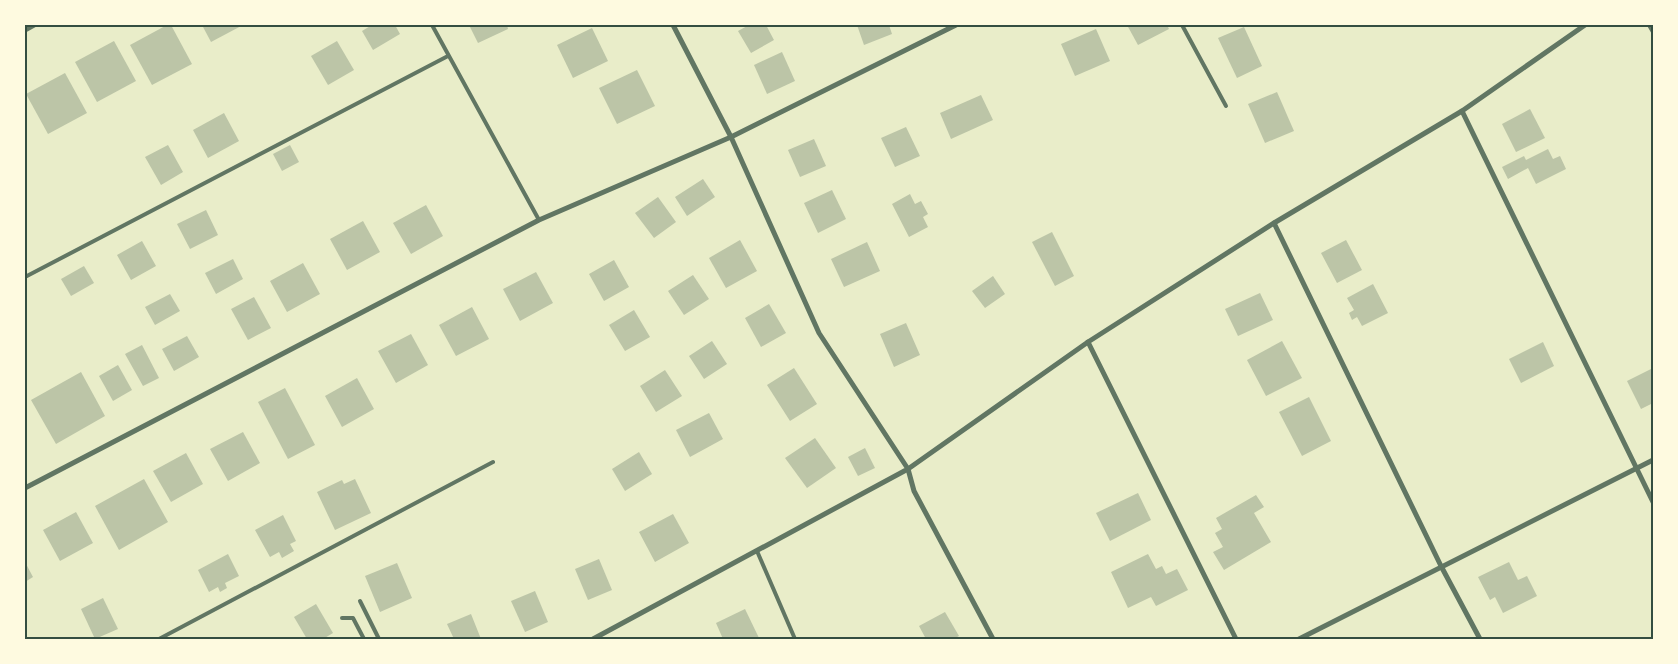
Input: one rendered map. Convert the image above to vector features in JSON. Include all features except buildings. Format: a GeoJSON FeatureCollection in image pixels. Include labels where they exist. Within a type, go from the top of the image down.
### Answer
{"type":"FeatureCollection","features":[{"type":"Feature","properties":{"kind":"street"},"geometry":{"type":"LineString","coordinates":[[25,30],[34,25]]}},
{"type":"Feature","properties":{"kind":"street"},"geometry":{"type":"LineString","coordinates":[[673,25],[731,137],[819,333],[908,469],[914,491],[993,639]]}},
{"type":"Feature","properties":{"kind":"street"},"geometry":{"type":"LineString","coordinates":[[25,488],[539,220],[731,137],[956,25]]}},
{"type":"Feature","properties":{"kind":"street"},"geometry":{"type":"LineString","coordinates":[[593,639],[908,469],[1088,342],[1274,223],[1462,111],[1585,25]]}},
{"type":"Feature","properties":{"kind":"street"},"geometry":{"type":"LineString","coordinates":[[1462,111],[1653,502]]}},
{"type":"Feature","properties":{"kind":"street"},"geometry":{"type":"LineString","coordinates":[[1274,223],[1441,566],[1480,639]]}},
{"type":"Feature","properties":{"kind":"street"},"geometry":{"type":"LineString","coordinates":[[1088,342],[1236,639]]}},
{"type":"Feature","properties":{"kind":"street"},"geometry":{"type":"LineString","coordinates":[[1299,639],[1653,460]]}},
{"type":"Feature","properties":{"kind":"lane"},"geometry":{"type":"LineString","coordinates":[[432,25],[539,220]]}},
{"type":"Feature","properties":{"kind":"lane"},"geometry":{"type":"LineString","coordinates":[[1182,25],[1226,106]]}},
{"type":"Feature","properties":{"kind":"lane"},"geometry":{"type":"LineString","coordinates":[[1649,25],[1653,32]]}},
{"type":"Feature","properties":{"kind":"lane"},"geometry":{"type":"LineString","coordinates":[[25,277],[448,56]]}},
{"type":"Feature","properties":{"kind":"lane"},"geometry":{"type":"LineString","coordinates":[[159,639],[493,462]]}},
{"type":"Feature","properties":{"kind":"lane"},"geometry":{"type":"LineString","coordinates":[[757,551],[795,639]]}},
{"type":"Feature","properties":{"kind":"lane"},"geometry":{"type":"LineString","coordinates":[[360,601],[379,639]]}},
{"type":"Feature","properties":{"kind":"lane"},"geometry":{"type":"LineString","coordinates":[[342,618],[353,618],[364,639]]}}]}
